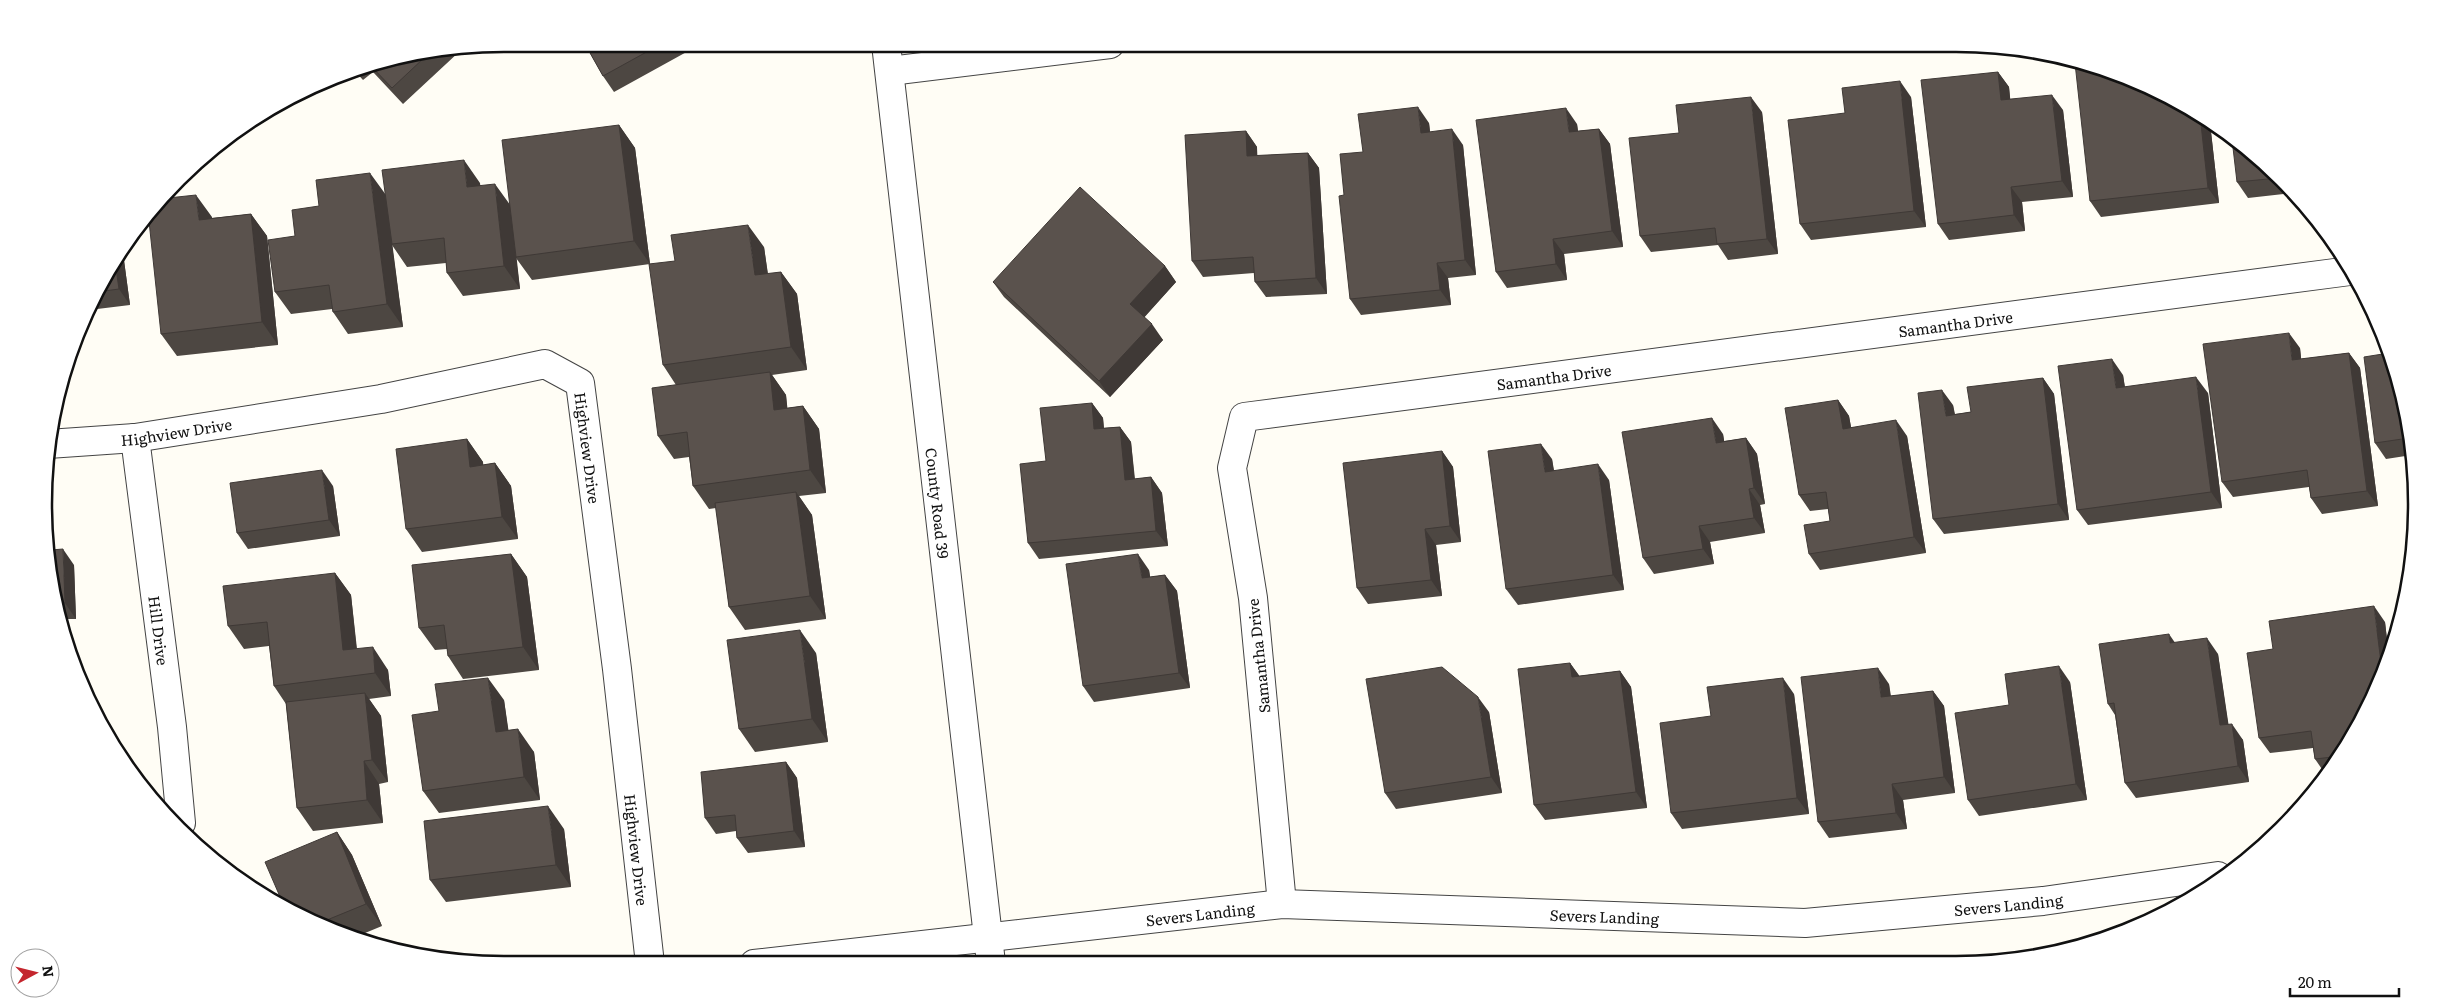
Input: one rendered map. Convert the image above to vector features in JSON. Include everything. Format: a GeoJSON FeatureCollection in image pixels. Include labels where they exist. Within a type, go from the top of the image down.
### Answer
{"type":"FeatureCollection","features":[{"type":"Feature","properties":{"kind":"street","name":"County Road 39"},"geometry":{"type":"LineString","coordinates":[[887,52],[991,956]]}},
{"type":"Feature","properties":{"kind":"street"},"geometry":{"type":"LineString","coordinates":[[890,71],[1045,52]]}},
{"type":"Feature","properties":{"kind":"street","name":"Samantha Drive"},"geometry":{"type":"LineString","coordinates":[[1282,904],[1253,598],[1232,468],[1244,417],[2343,272]]}},
{"type":"Feature","properties":{"kind":"street","name":"Highview Drive"},"geometry":{"type":"LineString","coordinates":[[56,443],[135,438],[381,399],[545,364],[580,383],[617,670],[649,956]]}},
{"type":"Feature","properties":{"kind":"street","name":"Hill Drive"},"geometry":{"type":"LineString","coordinates":[[135,438],[172,727],[181,818]]}},
{"type":"Feature","properties":{"kind":"street","name":"Severs Landing"},"geometry":{"type":"LineString","coordinates":[[821,956],[1282,904],[1805,923],[2043,901],[2210,877]]}},
{"type":"Feature","properties":{"kind":"building"},"geometry":{"type":"Polygon","coordinates":[[[590,52],[646,52],[603,76],[590,52]]]}},
{"type":"Feature","properties":{"kind":"building"},"geometry":{"type":"Polygon","coordinates":[[[422,60],[392,88],[376,71],[422,60]]]}},
{"type":"Feature","properties":{"kind":"building"},"geometry":{"type":"Polygon","coordinates":[[[2076,69],[2101,76],[2156,99],[2201,125],[2208,188],[2090,201],[2076,69]]]}},
{"type":"Feature","properties":{"kind":"building"},"geometry":{"type":"Polygon","coordinates":[[[1998,72],[2001,100],[2052,95],[2062,181],[2011,187],[2014,215],[1938,224],[1921,80],[1998,72]]]}},
{"type":"Feature","properties":{"kind":"building"},"geometry":{"type":"Polygon","coordinates":[[[1900,81],[1914,211],[1800,224],[1788,120],[1845,113],[1842,88],[1900,81]]]}},
{"type":"Feature","properties":{"kind":"building"},"geometry":{"type":"Polygon","coordinates":[[[1751,97],[1767,239],[1717,244],[1715,228],[1640,236],[1629,138],[1679,133],[1676,105],[1751,97]]]}},
{"type":"Feature","properties":{"kind":"building"},"geometry":{"type":"Polygon","coordinates":[[[1418,107],[1421,133],[1452,129],[1465,260],[1437,263],[1440,290],[1350,299],[1339,196],[1344,195],[1340,154],[1363,152],[1358,114],[1418,107]]]}},
{"type":"Feature","properties":{"kind":"building"},"geometry":{"type":"Polygon","coordinates":[[[1566,108],[1569,132],[1599,129],[1612,231],[1553,239],[1556,264],[1496,272],[1476,120],[1566,108]]]}},
{"type":"Feature","properties":{"kind":"building"},"geometry":{"type":"Polygon","coordinates":[[[619,125],[634,241],[516,257],[502,140],[619,125]]]}},
{"type":"Feature","properties":{"kind":"building"},"geometry":{"type":"Polygon","coordinates":[[[1246,131],[1247,156],[1308,153],[1316,278],[1255,282],[1253,257],[1192,261],[1185,135],[1246,131]]]}},
{"type":"Feature","properties":{"kind":"building"},"geometry":{"type":"Polygon","coordinates":[[[2233,148],[2269,179],[2237,182],[2233,148]]]}},
{"type":"Feature","properties":{"kind":"building"},"geometry":{"type":"Polygon","coordinates":[[[464,160],[467,187],[495,184],[504,266],[447,273],[444,238],[392,244],[382,170],[464,160]]]}},
{"type":"Feature","properties":{"kind":"building"},"geometry":{"type":"Polygon","coordinates":[[[370,173],[387,304],[333,312],[329,285],[275,292],[268,240],[295,236],[292,210],[319,206],[316,180],[370,173]]]}},
{"type":"Feature","properties":{"kind":"building"},"geometry":{"type":"Polygon","coordinates":[[[1080,187],[1165,266],[1130,304],[1152,324],[1099,381],[993,282],[1080,187]]]}},
{"type":"Feature","properties":{"kind":"building"},"geometry":{"type":"Polygon","coordinates":[[[196,195],[199,220],[251,214],[262,322],[161,334],[149,225],[173,197],[196,195]]]}},
{"type":"Feature","properties":{"kind":"building"},"geometry":{"type":"Polygon","coordinates":[[[748,225],[755,275],[781,272],[791,347],[663,365],[649,264],[675,261],[671,235],[748,225]]]}},
{"type":"Feature","properties":{"kind":"building"},"geometry":{"type":"Polygon","coordinates":[[[117,272],[119,289],[106,291],[117,272]]]}},
{"type":"Feature","properties":{"kind":"building"},"geometry":{"type":"Polygon","coordinates":[[[2289,333],[2292,360],[2349,353],[2367,491],[2311,498],[2307,470],[2222,482],[2203,344],[2289,333]]]}},
{"type":"Feature","properties":{"kind":"building"},"geometry":{"type":"Polygon","coordinates":[[[2382,354],[2392,387],[2403,439],[2375,443],[2364,357],[2382,354]]]}},
{"type":"Feature","properties":{"kind":"building"},"geometry":{"type":"Polygon","coordinates":[[[2112,359],[2116,388],[2196,377],[2211,492],[2077,510],[2058,366],[2112,359]]]}},
{"type":"Feature","properties":{"kind":"building"},"geometry":{"type":"Polygon","coordinates":[[[770,372],[774,410],[803,406],[810,470],[693,486],[687,432],[658,436],[652,388],[770,372]]]}},
{"type":"Feature","properties":{"kind":"building"},"geometry":{"type":"Polygon","coordinates":[[[2043,378],[2058,504],[1933,519],[1918,393],[1942,390],[1946,416],[1971,412],[1967,387],[2043,378]]]}},
{"type":"Feature","properties":{"kind":"building"},"geometry":{"type":"Polygon","coordinates":[[[1838,400],[1843,429],[1896,420],[1914,537],[1809,554],[1804,525],[1830,521],[1826,492],[1799,495],[1785,408],[1838,400]]]}},
{"type":"Feature","properties":{"kind":"building"},"geometry":{"type":"Polygon","coordinates":[[[1092,403],[1094,429],[1120,427],[1125,480],[1151,477],[1156,531],[1028,543],[1020,464],[1046,461],[1040,408],[1092,403]]]}},
{"type":"Feature","properties":{"kind":"building"},"geometry":{"type":"Polygon","coordinates":[[[1712,418],[1716,443],[1746,438],[1754,488],[1749,489],[1754,518],[1699,526],[1703,549],[1643,558],[1622,432],[1712,418]]]}},
{"type":"Feature","properties":{"kind":"building"},"geometry":{"type":"Polygon","coordinates":[[[467,439],[470,467],[495,463],[502,517],[406,529],[396,449],[467,439]]]}},
{"type":"Feature","properties":{"kind":"building"},"geometry":{"type":"Polygon","coordinates":[[[1541,444],[1545,472],[1598,464],[1613,575],[1506,589],[1488,451],[1541,444]]]}},
{"type":"Feature","properties":{"kind":"building"},"geometry":{"type":"Polygon","coordinates":[[[1442,451],[1450,526],[1425,529],[1431,580],[1357,588],[1343,463],[1442,451]]]}},
{"type":"Feature","properties":{"kind":"building"},"geometry":{"type":"Polygon","coordinates":[[[322,470],[329,520],[237,533],[230,483],[322,470]]]}},
{"type":"Feature","properties":{"kind":"building"},"geometry":{"type":"Polygon","coordinates":[[[796,492],[810,596],[729,607],[715,503],[796,492]]]}},
{"type":"Feature","properties":{"kind":"building"},"geometry":{"type":"Polygon","coordinates":[[[63,549],[65,603],[61,592],[55,550],[63,549]]]}},
{"type":"Feature","properties":{"kind":"building"},"geometry":{"type":"Polygon","coordinates":[[[511,554],[523,647],[448,656],[444,625],[419,628],[412,565],[511,554]]]}},
{"type":"Feature","properties":{"kind":"building"},"geometry":{"type":"Polygon","coordinates":[[[1138,554],[1142,578],[1165,575],[1179,673],[1083,686],[1066,564],[1138,554]]]}},
{"type":"Feature","properties":{"kind":"building"},"geometry":{"type":"Polygon","coordinates":[[[335,573],[343,650],[373,647],[375,673],[274,686],[267,622],[228,626],[223,586],[335,573]]]}},
{"type":"Feature","properties":{"kind":"building"},"geometry":{"type":"Polygon","coordinates":[[[2374,606],[2380,658],[2361,704],[2329,757],[2315,759],[2311,731],[2259,738],[2247,653],[2273,649],[2269,621],[2374,606]]]}},
{"type":"Feature","properties":{"kind":"building"},"geometry":{"type":"Polygon","coordinates":[[[800,630],[812,719],[739,729],[727,640],[800,630]]]}},
{"type":"Feature","properties":{"kind":"building"},"geometry":{"type":"Polygon","coordinates":[[[2169,634],[2170,643],[2207,638],[2220,725],[2232,724],[2238,766],[2125,783],[2114,703],[2108,704],[2099,644],[2169,634]]]}},
{"type":"Feature","properties":{"kind":"building"},"geometry":{"type":"Polygon","coordinates":[[[1570,663],[1572,677],[1620,671],[1636,792],[1534,805],[1518,669],[1570,663]]]}},
{"type":"Feature","properties":{"kind":"building"},"geometry":{"type":"Polygon","coordinates":[[[2059,666],[2076,784],[1968,800],[1955,713],[2009,705],[2005,674],[2059,666]]]}},
{"type":"Feature","properties":{"kind":"building"},"geometry":{"type":"Polygon","coordinates":[[[1442,667],[1478,697],[1491,777],[1385,793],[1366,679],[1442,667]]]}},
{"type":"Feature","properties":{"kind":"building"},"geometry":{"type":"Polygon","coordinates":[[[1878,668],[1881,697],[1933,691],[1944,777],[1892,784],[1896,813],[1818,822],[1801,677],[1878,668]]]}},
{"type":"Feature","properties":{"kind":"building"},"geometry":{"type":"Polygon","coordinates":[[[488,678],[496,732],[518,729],[524,777],[423,791],[412,715],[439,711],[435,684],[488,678]]]}},
{"type":"Feature","properties":{"kind":"building"},"geometry":{"type":"Polygon","coordinates":[[[1783,678],[1797,798],[1671,813],[1660,723],[1711,716],[1707,687],[1783,678]]]}},
{"type":"Feature","properties":{"kind":"building"},"geometry":{"type":"Polygon","coordinates":[[[365,693],[372,760],[364,761],[367,800],[297,808],[286,702],[365,693]]]}},
{"type":"Feature","properties":{"kind":"building"},"geometry":{"type":"Polygon","coordinates":[[[786,762],[794,831],[737,838],[735,815],[705,818],[701,772],[786,762]]]}},
{"type":"Feature","properties":{"kind":"building"},"geometry":{"type":"Polygon","coordinates":[[[548,806],[556,865],[430,880],[424,821],[548,806]]]}},
{"type":"Feature","properties":{"kind":"building"},"geometry":{"type":"Polygon","coordinates":[[[337,832],[366,904],[328,920],[280,896],[265,862],[337,832]]]}}]}
